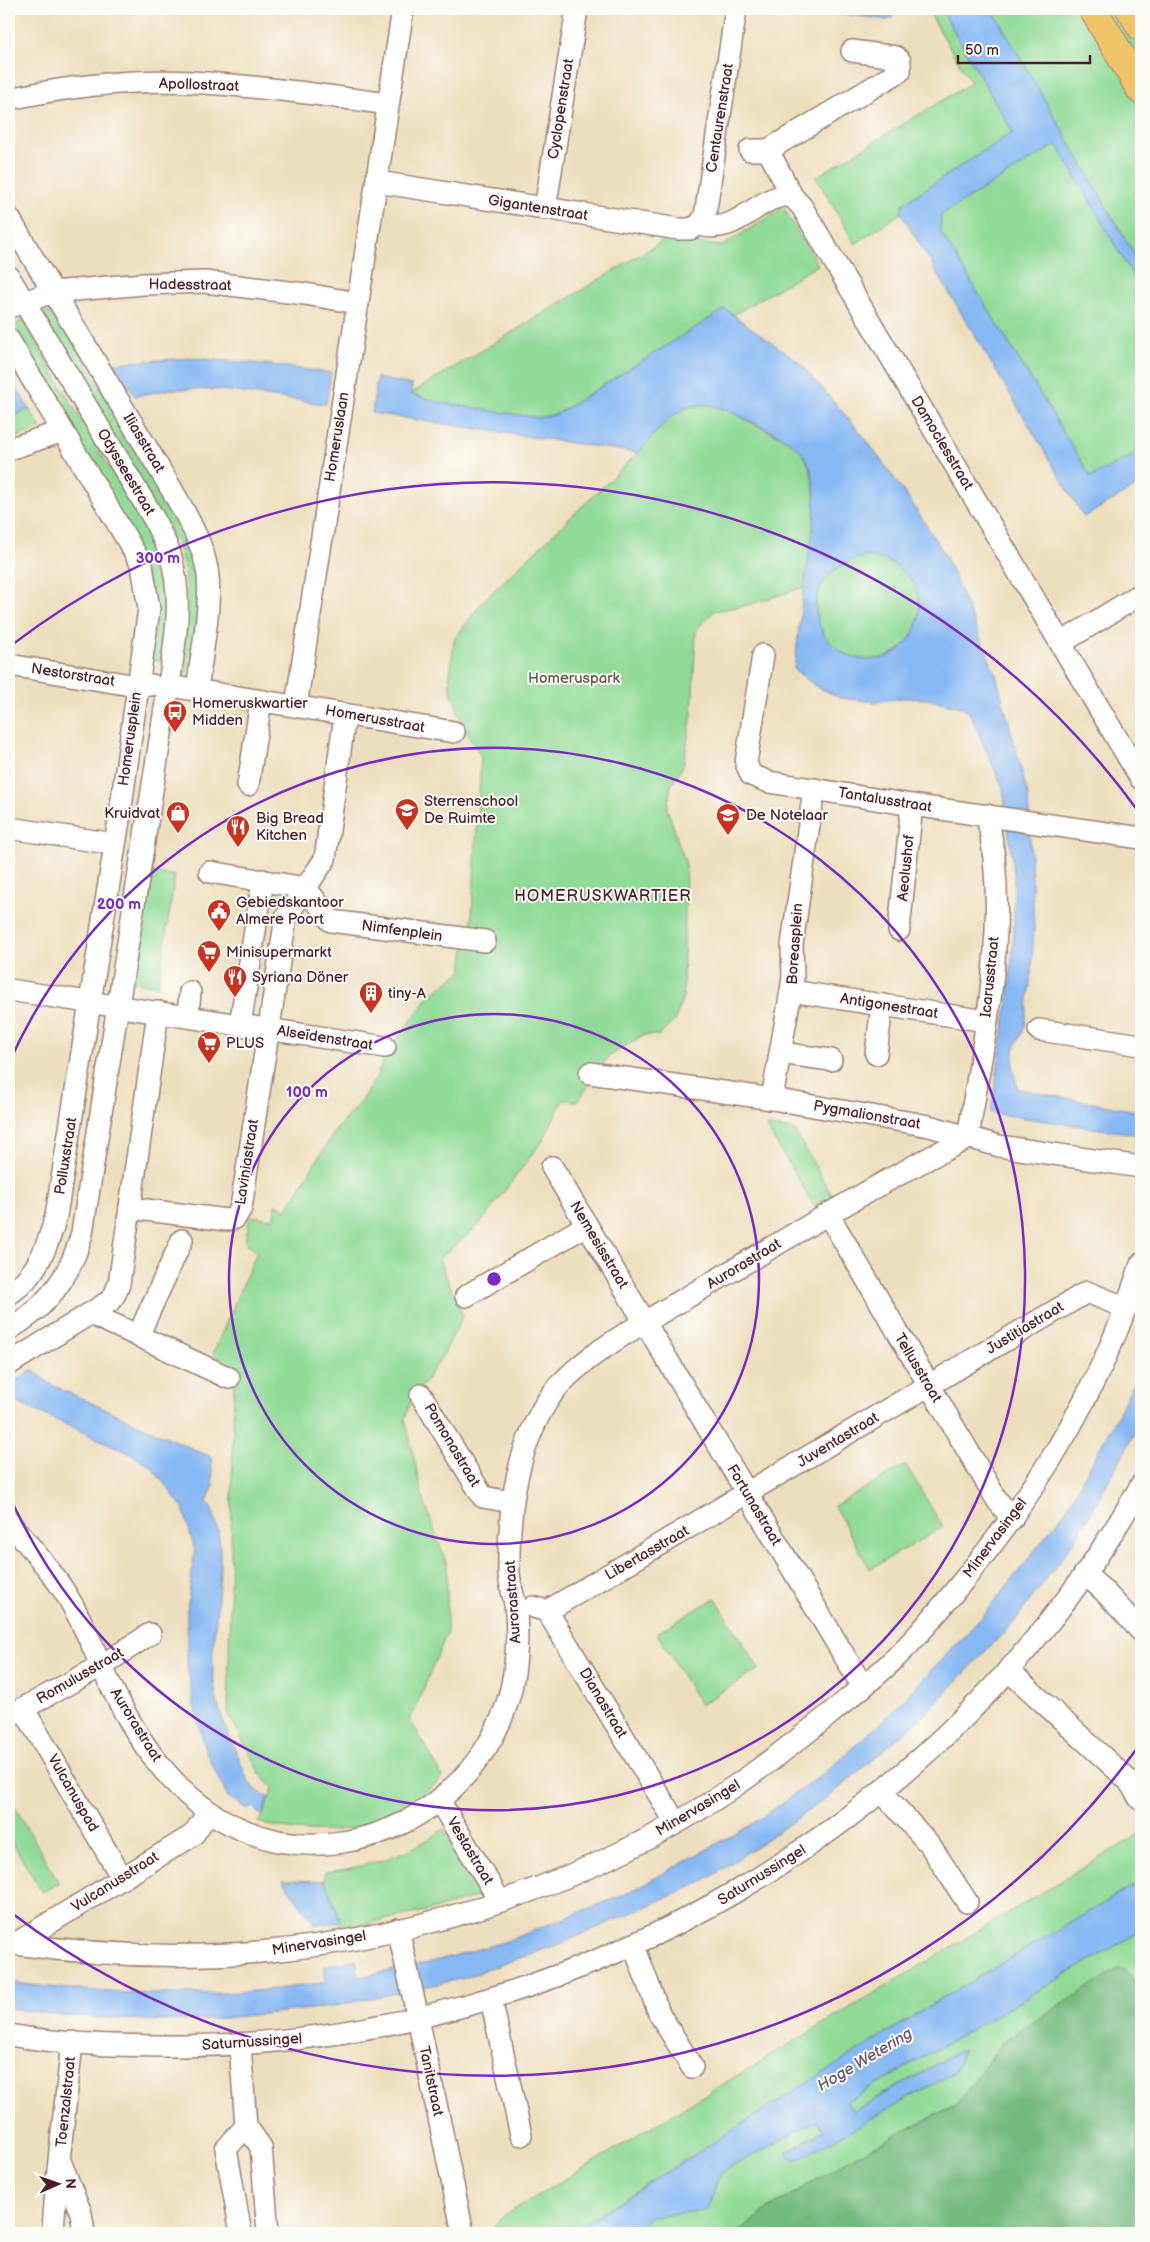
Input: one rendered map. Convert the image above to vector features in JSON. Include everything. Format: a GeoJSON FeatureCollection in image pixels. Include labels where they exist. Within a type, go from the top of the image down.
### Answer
{"type":"FeatureCollection","features":[{"type":"Feature","properties":{"kind":"main road"},"geometry":{"type":"LineString","coordinates":[[1093,9],[1141,90]]}},
{"type":"Feature","properties":{"kind":"main road"},"geometry":{"type":"LineString","coordinates":[[1130,9],[1141,27]]}},
{"type":"Feature","properties":{"kind":"street","name":"Homeruslaan"},"geometry":{"type":"LineString","coordinates":[[296,706],[403,9]]}},
{"type":"Feature","properties":{"kind":"street","name":"Cyclopenstraat"},"geometry":{"type":"LineString","coordinates":[[545,210],[577,9]]}},
{"type":"Feature","properties":{"kind":"street","name":"Centaurenstraat"},"geometry":{"type":"LineString","coordinates":[[699,225],[706,211],[736,9]]}},
{"type":"Feature","properties":{"kind":"street","name":"Damoclesstraat"},"geometry":{"type":"LineString","coordinates":[[852,51],[896,57],[900,61],[901,68],[897,73],[759,150],[802,207],[1141,779]]}},
{"type":"Feature","properties":{"kind":"street","name":"Apollostraat"},"geometry":{"type":"LineString","coordinates":[[9,99],[117,84],[189,82],[272,88],[388,104]]}},
{"type":"Feature","properties":{"kind":"street","name":"Gigantenstraat"},"geometry":{"type":"LineString","coordinates":[[377,182],[545,210],[679,229],[690,229],[699,225]]}},
{"type":"Feature","properties":{"kind":"street"},"geometry":{"type":"LineString","coordinates":[[699,225],[720,228],[779,197],[792,196]]}},
{"type":"Feature","properties":{"kind":"street","name":"Iliasstraat"},"geometry":{"type":"LineString","coordinates":[[9,218],[172,490],[192,528],[206,564],[208,605],[197,690]]}},
{"type":"Feature","properties":{"kind":"street","name":"Odysseestraat"},"geometry":{"type":"LineString","coordinates":[[9,277],[16,305],[154,519],[169,552],[175,572],[179,610],[169,686],[82,1234],[77,1252],[63,1280],[26,1320],[9,1329]]}},
{"type":"Feature","properties":{"kind":"street","name":"Hadesstraat"},"geometry":{"type":"LineString","coordinates":[[16,305],[53,292],[142,284],[205,282],[305,294],[358,303]]}},
{"type":"Feature","properties":{"kind":"street"},"geometry":{"type":"LineString","coordinates":[[9,340],[63,431],[9,449]]}},
{"type":"Feature","properties":{"kind":"street","name":"Homerusplein"},"geometry":{"type":"LineString","coordinates":[[63,431],[142,565],[149,609],[89,1002]]}},
{"type":"Feature","properties":{"kind":"street"},"geometry":{"type":"LineString","coordinates":[[1061,643],[1141,594]]}},
{"type":"Feature","properties":{"kind":"street","name":"Tantalusstraat"},"geometry":{"type":"LineString","coordinates":[[763,655],[746,762],[751,775],[769,782],[1141,838]]}},
{"type":"Feature","properties":{"kind":"street","name":"Nestorstraat"},"geometry":{"type":"LineString","coordinates":[[9,665],[137,686]]}},
{"type":"Feature","properties":{"kind":"street"},"geometry":{"type":"LineString","coordinates":[[137,686],[169,686],[296,706]]}},
{"type":"Feature","properties":{"kind":"street"},"geometry":{"type":"LineString","coordinates":[[248,785],[261,701]]}},
{"type":"Feature","properties":{"kind":"street","name":"Homerusstraat"},"geometry":{"type":"LineString","coordinates":[[296,706],[454,732]]}},
{"type":"Feature","properties":{"kind":"street"},"geometry":{"type":"LineString","coordinates":[[268,1029],[286,917],[324,859],[345,715]]}},
{"type":"Feature","properties":{"kind":"street","name":"Boreasplein"},"geometry":{"type":"LineString","coordinates":[[772,1099],[793,977],[792,945],[814,788]]}},
{"type":"Feature","properties":{"kind":"street","name":"Aeolushof"},"geometry":{"type":"LineString","coordinates":[[899,930],[912,805]]}},
{"type":"Feature","properties":{"kind":"street","name":"Icarusstraat"},"geometry":{"type":"LineString","coordinates":[[968,1138],[994,964],[996,897],[993,847],[996,816]]}},
{"type":"Feature","properties":{"kind":"street"},"geometry":{"type":"LineString","coordinates":[[9,828],[114,844]]}},
{"type":"Feature","properties":{"kind":"street"},"geometry":{"type":"LineString","coordinates":[[210,872],[306,888]]}},
{"type":"Feature","properties":{"kind":"street"},"geometry":{"type":"LineString","coordinates":[[240,1025],[263,880]]}},
{"type":"Feature","properties":{"kind":"street","name":"Nimfenplein"},"geometry":{"type":"LineString","coordinates":[[306,888],[331,921],[485,942]]}},
{"type":"Feature","properties":{"kind":"street","name":"Alseïdenstraat"},"geometry":{"type":"LineString","coordinates":[[9,990],[188,1016],[385,1048]]}},
{"type":"Feature","properties":{"kind":"street","name":"Antigonestraat"},"geometry":{"type":"LineString","coordinates":[[791,991],[986,1021]]}},
{"type":"Feature","properties":{"kind":"street"},"geometry":{"type":"LineString","coordinates":[[188,1016],[190,992]]}},
{"type":"Feature","properties":{"kind":"street","name":"Polluxstraat"},"geometry":{"type":"LineString","coordinates":[[9,1294],[34,1271],[48,1246],[56,1216],[89,1002]]}},
{"type":"Feature","properties":{"kind":"street"},"geometry":{"type":"LineString","coordinates":[[876,1054],[882,1005]]}},
{"type":"Feature","properties":{"kind":"street"},"geometry":{"type":"LineString","coordinates":[[9,1364],[91,1314],[110,1301],[115,1294],[119,1284],[158,1012]]}},
{"type":"Feature","properties":{"kind":"street","name":"Laviniastraat"},"geometry":{"type":"LineString","coordinates":[[130,1208],[216,1220],[234,1218],[241,1208],[268,1029]]}},
{"type":"Feature","properties":{"kind":"street"},"geometry":{"type":"LineString","coordinates":[[1039,1030],[1141,1046]]}},
{"type":"Feature","properties":{"kind":"street"},"geometry":{"type":"LineString","coordinates":[[780,1053],[831,1060]]}},
{"type":"Feature","properties":{"kind":"street","name":"Pygmalionstraat"},"geometry":{"type":"LineString","coordinates":[[590,1073],[772,1099],[929,1126],[999,1146],[1141,1167]]}},
{"type":"Feature","properties":{"kind":"street","name":"Aurorastraat"},"geometry":{"type":"LineString","coordinates":[[9,1522],[38,1554],[72,1604],[118,1700],[156,1760],[180,1789],[208,1813],[257,1836],[294,1844],[327,1845],[351,1841],[402,1824],[440,1802],[457,1785],[486,1748],[500,1725],[514,1676],[516,1654],[516,1608],[509,1577],[511,1502],[520,1464],[531,1432],[547,1400],[566,1378],[585,1361],[645,1323],[895,1174],[968,1138]]}},
{"type":"Feature","properties":{"kind":"street","name":"Nemesisstraat"},"geometry":{"type":"LineString","coordinates":[[552,1167],[645,1323]]}},
{"type":"Feature","properties":{"kind":"street","name":"Tellusstraat"},"geometry":{"type":"LineString","coordinates":[[828,1214],[997,1500],[1012,1519]]}},
{"type":"Feature","properties":{"kind":"street"},"geometry":{"type":"LineString","coordinates":[[466,1296],[587,1225]]}},
{"type":"Feature","properties":{"kind":"street"},"geometry":{"type":"LineString","coordinates":[[138,1336],[182,1240]]}},
{"type":"Feature","properties":{"kind":"street","name":"Minervasingel"},"geometry":{"type":"LineString","coordinates":[[12,1943],[126,1954],[180,1955],[260,1952],[399,1936],[546,1885],[614,1855],[676,1823],[731,1789],[804,1735],[892,1662],[934,1617],[1012,1519],[1060,1446],[1100,1370],[1126,1308],[1141,1264]]}},
{"type":"Feature","properties":{"kind":"street","name":"Justitiastraat"},"geometry":{"type":"LineString","coordinates":[[928,1385],[1087,1292],[1126,1308]]}},
{"type":"Feature","properties":{"kind":"street"},"geometry":{"type":"LineString","coordinates":[[91,1314],[229,1378]]}},
{"type":"Feature","properties":{"kind":"street","name":"Fortunastraat"},"geometry":{"type":"LineString","coordinates":[[645,1323],[863,1687]]}},
{"type":"Feature","properties":{"kind":"street","name":"Juventastraat"},"geometry":{"type":"LineString","coordinates":[[748,1494],[928,1385]]}},
{"type":"Feature","properties":{"kind":"street","name":"Pomonastraat"},"geometry":{"type":"LineString","coordinates":[[422,1394],[483,1497],[511,1502]]}},
{"type":"Feature","properties":{"kind":"street","name":"Saturnussingel"},"geometry":{"type":"LineString","coordinates":[[9,2035],[72,2042],[144,2046],[240,2045],[330,2035],[417,2010],[491,1999],[520,1990],[634,1946],[722,1900],[784,1864],[852,1816],[928,1751],[1008,1670],[1086,1575],[1141,1485]]}},
{"type":"Feature","properties":{"kind":"street","name":"Libertasstraat"},"geometry":{"type":"LineString","coordinates":[[547,1611],[748,1494]]}},
{"type":"Feature","properties":{"kind":"street"},"geometry":{"type":"LineString","coordinates":[[1086,1575],[1141,1631]]}},
{"type":"Feature","properties":{"kind":"street"},"geometry":{"type":"LineString","coordinates":[[516,1608],[538,1607],[547,1611]]}},
{"type":"Feature","properties":{"kind":"street","name":"Dianastraat"},"geometry":{"type":"LineString","coordinates":[[547,1611],[676,1823]]}},
{"type":"Feature","properties":{"kind":"street","name":"Romulusstraat"},"geometry":{"type":"LineString","coordinates":[[16,1712],[101,1666],[150,1634]]}},
{"type":"Feature","properties":{"kind":"street"},"geometry":{"type":"LineString","coordinates":[[1008,1670],[1129,1780],[1140,1800]]}},
{"type":"Feature","properties":{"kind":"street","name":"Vulcanuspad"},"geometry":{"type":"LineString","coordinates":[[16,1712],[122,1878]]}},
{"type":"Feature","properties":{"kind":"street"},"geometry":{"type":"LineString","coordinates":[[881,1791],[930,1845],[967,1902]]}},
{"type":"Feature","properties":{"kind":"street","name":"Vestastraat"},"geometry":{"type":"LineString","coordinates":[[440,1802],[500,1901]]}},
{"type":"Feature","properties":{"kind":"street","name":"Vulcanusstraat"},"geometry":{"type":"LineString","coordinates":[[12,1943],[193,1835],[208,1813]]}},
{"type":"Feature","properties":{"kind":"street","name":"Tanitstraat"},"geometry":{"type":"LineString","coordinates":[[399,1936],[417,2010],[463,2233]]}},
{"type":"Feature","properties":{"kind":"street"},"geometry":{"type":"LineString","coordinates":[[634,1946],[659,2013],[692,2067]]}},
{"type":"Feature","properties":{"kind":"street"},"geometry":{"type":"LineString","coordinates":[[491,1999],[521,2135]]}},
{"type":"Feature","properties":{"kind":"street","name":"Toenzalstraat"},"geometry":{"type":"LineString","coordinates":[[53,2233],[55,2185],[60,2161],[72,2042]]}},
{"type":"Feature","properties":{"kind":"street"},"geometry":{"type":"LineString","coordinates":[[240,2045],[246,2126],[261,2147],[268,2233]]}},
{"type":"Feature","properties":{"kind":"street"},"geometry":{"type":"LineString","coordinates":[[241,2233],[226,2149],[246,2126]]}},
{"type":"Feature","properties":{"kind":"street","name":"Toenzalstraat"},"geometry":{"type":"LineString","coordinates":[[60,2161],[81,2213],[84,2233]]}},
{"type":"Feature","properties":{"kind":"green space"},"geometry":{"type":"Polygon","coordinates":[[[927,9],[941,9],[1013,132],[904,203],[901,213],[855,244],[816,177],[971,83],[927,9]]]}},
{"type":"Feature","properties":{"kind":"green space"},"geometry":{"type":"Polygon","coordinates":[[[992,9],[1086,9],[1141,101],[1141,266],[992,9]]]}},
{"type":"Feature","properties":{"kind":"green space"},"geometry":{"type":"Polygon","coordinates":[[[1098,9],[1123,9],[1141,40],[1141,81],[1098,9]]]}},
{"type":"Feature","properties":{"kind":"green space"},"geometry":{"type":"Polygon","coordinates":[[[1057,144],[1141,290],[1141,451],[1091,477],[940,231],[941,214],[1057,144]]]}},
{"type":"Feature","properties":{"kind":"green space"},"geometry":{"type":"Polygon","coordinates":[[[783,208],[818,265],[733,315],[725,310],[557,414],[538,418],[441,403],[410,394],[666,239],[722,246],[783,208]]]}},
{"type":"Feature","properties":{"kind":"green space"},"geometry":{"type":"Polygon","coordinates":[[[50,312],[60,329],[65,327],[166,497],[194,553],[200,598],[194,662],[189,662],[184,677],[179,676],[186,625],[187,593],[186,577],[177,543],[40,313],[50,312]]]}},
{"type":"Feature","properties":{"kind":"green space"},"geometry":{"type":"Polygon","coordinates":[[[22,319],[157,549],[165,577],[167,605],[161,661],[150,659],[157,617],[14,333],[18,330],[16,326],[22,319]]]}},
{"type":"Feature","properties":{"kind":"green space","name":"Homeruspark"},"geometry":{"type":"Polygon","coordinates":[[[707,404],[727,411],[785,439],[793,444],[804,456],[811,473],[815,512],[804,587],[749,605],[714,611],[696,630],[692,714],[683,766],[671,786],[667,808],[686,865],[683,996],[675,1020],[660,1035],[643,1035],[607,1058],[578,1101],[563,1100],[543,1140],[479,1225],[439,1259],[463,1316],[443,1355],[411,1402],[405,1419],[423,1499],[447,1565],[447,1633],[410,1720],[443,1777],[402,1809],[387,1817],[355,1827],[339,1830],[306,1831],[258,1822],[263,1815],[273,1788],[260,1774],[228,1712],[234,1378],[213,1353],[257,1252],[245,1242],[250,1216],[273,1219],[276,1204],[286,1210],[335,1131],[361,1101],[377,1076],[384,1057],[431,994],[462,971],[464,953],[471,931],[481,757],[464,728],[449,684],[454,640],[482,602],[638,453],[671,415],[688,407],[707,404]]]}},
{"type":"Feature","properties":{"kind":"green space"},"geometry":{"type":"Polygon","coordinates":[[[29,409],[41,428],[9,440],[9,417],[29,409]]]}},
{"type":"Feature","properties":{"kind":"green space"},"geometry":{"type":"Polygon","coordinates":[[[868,556],[888,560],[897,565],[911,579],[916,588],[920,608],[916,628],[911,637],[897,651],[888,656],[868,660],[848,656],[839,651],[825,637],[820,628],[816,608],[820,588],[825,579],[839,565],[848,560],[868,556]]]}},
{"type":"Feature","properties":{"kind":"green space"},"geometry":{"type":"Polygon","coordinates":[[[150,872],[175,876],[158,986],[134,982],[150,872]]]}},
{"type":"Feature","properties":{"kind":"green space"},"geometry":{"type":"Polygon","coordinates":[[[766,1126],[794,1130],[833,1197],[815,1207],[766,1126]]]}},
{"type":"Feature","properties":{"kind":"green space"},"geometry":{"type":"Polygon","coordinates":[[[906,1465],[943,1527],[870,1569],[834,1506],[906,1465]]]}},
{"type":"Feature","properties":{"kind":"green space"},"geometry":{"type":"Polygon","coordinates":[[[715,1598],[759,1669],[700,1705],[657,1633],[715,1598]]]}},
{"type":"Feature","properties":{"kind":"green space"},"geometry":{"type":"Polygon","coordinates":[[[9,1797],[59,1883],[42,1892],[9,1837],[9,1797]]]}},
{"type":"Feature","properties":{"kind":"green space"},"geometry":{"type":"Polygon","coordinates":[[[444,1829],[479,1888],[481,1893],[477,1897],[431,1910],[349,1927],[341,1922],[325,1881],[325,1872],[357,1867],[402,1853],[444,1829]]]}},
{"type":"Feature","properties":{"kind":"green space"},"geometry":{"type":"Polygon","coordinates":[[[1141,1833],[1141,1881],[923,2010],[570,2233],[493,2233],[495,2225],[502,2217],[1141,1833]]]}},
{"type":"Feature","properties":{"kind":"green space"},"geometry":{"type":"Polygon","coordinates":[[[1141,1931],[1141,1996],[1129,1974],[1123,1969],[1118,1969],[1004,2040],[957,2104],[857,2155],[765,2211],[739,2233],[634,2233],[651,2216],[707,2210],[720,2173],[817,2120],[824,2130],[786,2153],[795,2160],[954,2073],[963,2049],[854,2111],[846,2102],[1141,1931]]]}},
{"type":"Feature","properties":{"kind":"green space"},"geometry":{"type":"Polygon","coordinates":[[[1118,1969],[1130,1975],[1141,1996],[1141,2233],[739,2233],[765,2211],[857,2155],[957,2104],[1004,2040],[1118,1969]]]}},
{"type":"Feature","properties":{"kind":"water"},"geometry":{"type":"Polygon","coordinates":[[[810,9],[895,9],[892,18],[887,20],[810,9]]]}},
{"type":"Feature","properties":{"kind":"water"},"geometry":{"type":"Polygon","coordinates":[[[941,9],[992,9],[1141,266],[1141,290],[1057,144],[941,215],[940,231],[1091,477],[1141,451],[1141,484],[1084,517],[901,213],[904,203],[1013,132],[941,9]]]}},
{"type":"Feature","properties":{"kind":"water"},"geometry":{"type":"Polygon","coordinates":[[[725,309],[799,362],[865,438],[914,506],[946,557],[996,675],[1028,795],[1034,927],[1025,1027],[1014,1049],[1013,1069],[1018,1089],[1141,1112],[1141,1135],[991,1113],[1009,993],[1014,935],[1014,874],[1003,788],[970,714],[963,707],[926,699],[903,698],[875,702],[841,698],[815,686],[794,669],[812,539],[815,503],[811,470],[805,457],[799,450],[784,438],[738,415],[705,405],[692,406],[680,411],[638,453],[372,413],[377,378],[412,385],[411,394],[441,403],[538,418],[557,414],[725,309]],[[867,556],[855,559],[833,571],[819,590],[816,601],[816,613],[820,626],[831,643],[841,652],[860,659],[883,658],[901,649],[913,634],[919,615],[918,596],[910,578],[893,564],[867,556]]]}},
{"type":"Feature","properties":{"kind":"water"},"geometry":{"type":"Polygon","coordinates":[[[192,358],[265,364],[331,373],[326,404],[221,390],[172,389],[135,396],[114,363],[192,358]]]}},
{"type":"Feature","properties":{"kind":"water"},"geometry":{"type":"Polygon","coordinates":[[[18,389],[29,409],[9,417],[9,392],[18,389]]]}},
{"type":"Feature","properties":{"kind":"water"},"geometry":{"type":"Polygon","coordinates":[[[1141,1367],[1141,1422],[1077,1537],[1014,1622],[921,1718],[830,1796],[705,1881],[565,1942],[461,1979],[330,2007],[205,2020],[159,2021],[59,2015],[9,2008],[9,1982],[127,1993],[207,1994],[247,1992],[326,1982],[325,1966],[356,1960],[359,1977],[424,1964],[504,1942],[626,1894],[751,1825],[823,1774],[884,1720],[985,1614],[1064,1513],[1117,1417],[1141,1367]]]}},
{"type":"Feature","properties":{"kind":"water"},"geometry":{"type":"Polygon","coordinates":[[[33,1370],[52,1385],[211,1457],[213,1487],[207,1501],[215,1519],[219,1539],[220,1562],[214,1633],[214,1686],[224,1723],[247,1779],[254,1788],[268,1797],[263,1815],[258,1813],[252,1806],[247,1809],[228,1797],[207,1754],[194,1707],[187,1664],[187,1610],[195,1550],[183,1508],[151,1466],[125,1451],[9,1399],[9,1385],[33,1370]]]}},
{"type":"Feature","properties":{"kind":"water"},"geometry":{"type":"Polygon","coordinates":[[[283,1880],[325,1881],[341,1922],[315,1925],[283,1880]]]}},
{"type":"Feature","properties":{"kind":"water","name":"Hoge Wetering"},"geometry":{"type":"Polygon","coordinates":[[[1141,1881],[1141,1931],[846,2102],[854,2111],[964,2049],[954,2073],[795,2161],[786,2154],[824,2130],[817,2120],[720,2173],[707,2210],[651,2216],[634,2233],[570,2233],[923,2010],[1141,1881]]]}},
{"type":"Feature","properties":{"kind":"place","name":"Homeruskwartier Midden"},"geometry":{"type":"Point","coordinates":[175,733]}},
{"type":"Feature","properties":{"kind":"place","name":"Sterrenschool De Ruimte"},"geometry":{"type":"Point","coordinates":[407,831]}},
{"type":"Feature","properties":{"kind":"place","name":"Kruidvat"},"geometry":{"type":"Point","coordinates":[178,834]}},
{"type":"Feature","properties":{"kind":"place","name":"De Notelaar"},"geometry":{"type":"Point","coordinates":[728,836]}},
{"type":"Feature","properties":{"kind":"place","name":"Big Bread Kitchen"},"geometry":{"type":"Point","coordinates":[238,848]}},
{"type":"Feature","properties":{"kind":"place","name":"Gebiedskantoor Almere Poort"},"geometry":{"type":"Point","coordinates":[219,932]}},
{"type":"Feature","properties":{"kind":"place","name":"Minisupermarkt"},"geometry":{"type":"Point","coordinates":[209,973]}},
{"type":"Feature","properties":{"kind":"place","name":"Syriana Döner"},"geometry":{"type":"Point","coordinates":[235,998]}},
{"type":"Feature","properties":{"kind":"place","name":"tiny-A"},"geometry":{"type":"Point","coordinates":[371,1014]}},
{"type":"Feature","properties":{"kind":"place","name":"PLUS"},"geometry":{"type":"Point","coordinates":[209,1064]}},
{"type":"Feature","properties":{"kind":"district","name":"HOMERUSKWARTIER"},"geometry":{"type":"Point","coordinates":[603,896]}}]}
